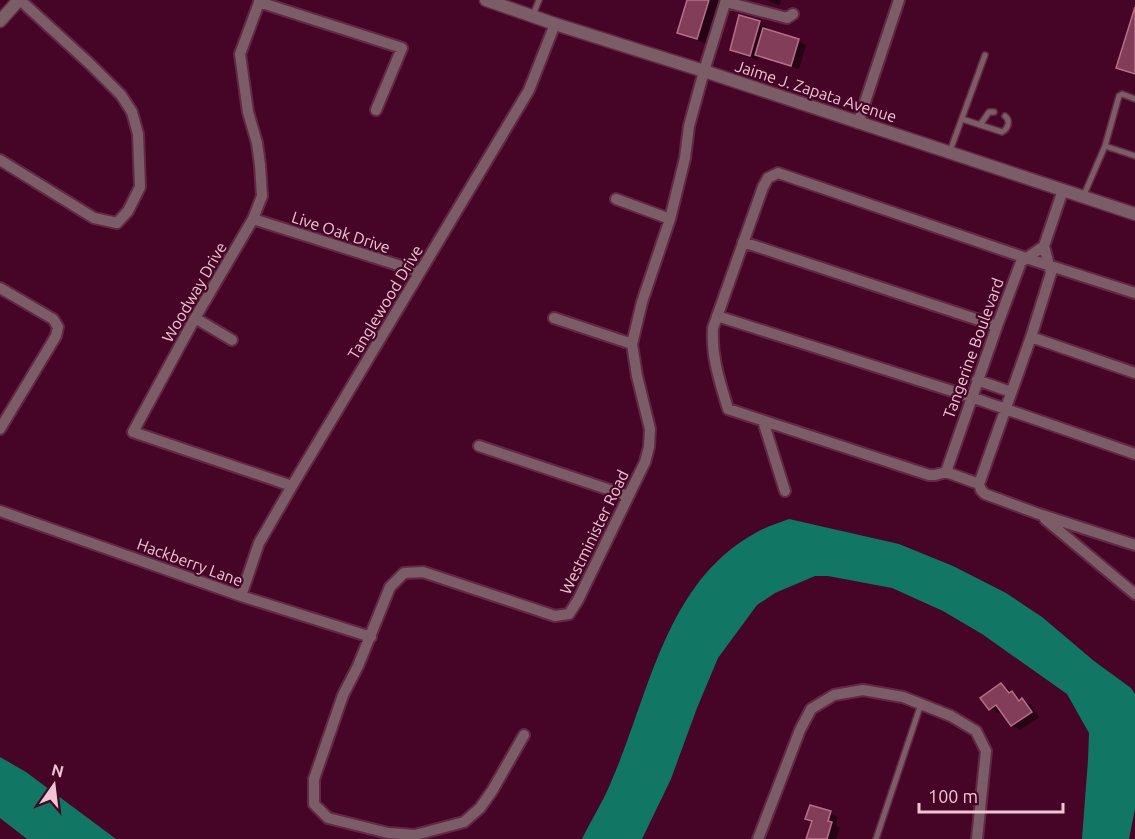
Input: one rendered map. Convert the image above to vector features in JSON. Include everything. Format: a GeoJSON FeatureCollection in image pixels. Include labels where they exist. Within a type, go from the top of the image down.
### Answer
{"type":"FeatureCollection","features":[{"type":"Feature","properties":{"kind":"street"},"geometry":{"type":"LineString","coordinates":[[0,160],[94,218],[117,224],[128,211],[140,188],[138,134],[132,112],[121,95],[20,0],[1,17]]}},
{"type":"Feature","properties":{"kind":"street","name":"Jaime J. Zapata Avenue"},"geometry":{"type":"LineString","coordinates":[[486,0],[1083,197],[1134,210]]}},
{"type":"Feature","properties":{"kind":"street"},"geometry":{"type":"LineString","coordinates":[[858,123],[899,0]]}},
{"type":"Feature","properties":{"kind":"street"},"geometry":{"type":"LineString","coordinates":[[259,1],[402,48],[376,111]]}},
{"type":"Feature","properties":{"kind":"street","name":"Woodway Drive"},"geometry":{"type":"LineString","coordinates":[[259,1],[240,54],[248,111],[257,143],[262,196],[253,219],[195,318],[133,432],[292,486]]}},
{"type":"Feature","properties":{"kind":"street"},"geometry":{"type":"LineString","coordinates":[[726,1],[787,18],[793,14]]}},
{"type":"Feature","properties":{"kind":"street","name":"Westminister Road"},"geometry":{"type":"LineString","coordinates":[[524,735],[480,808],[465,822],[415,835],[388,833],[328,818],[314,804],[314,779],[343,695],[371,637],[390,587],[404,573],[423,572],[555,616],[570,614],[578,600],[645,462],[649,447],[650,429],[632,344],[642,303],[670,219],[685,158],[689,126],[726,1]]}},
{"type":"Feature","properties":{"kind":"street","name":"Tanglewood Drive"},"geometry":{"type":"LineString","coordinates":[[241,596],[259,543],[529,90],[555,24]]}},
{"type":"Feature","properties":{"kind":"street"},"geometry":{"type":"LineString","coordinates":[[979,484],[946,472],[928,475],[728,410],[714,358],[713,328],[768,178],[778,173],[1135,293]]}},
{"type":"Feature","properties":{"kind":"street"},"geometry":{"type":"LineString","coordinates":[[1063,190],[1044,246],[1051,273],[1031,338],[979,484],[985,494],[1135,545]]}},
{"type":"Feature","properties":{"kind":"street"},"geometry":{"type":"LineString","coordinates":[[616,199],[670,219]]}},
{"type":"Feature","properties":{"kind":"street","name":"Live Oak Drive"},"geometry":{"type":"LineString","coordinates":[[253,219],[420,272]]}},
{"type":"Feature","properties":{"kind":"street"},"geometry":{"type":"LineString","coordinates":[[743,242],[997,326]]}},
{"type":"Feature","properties":{"kind":"street","name":"Tangerine Boulevard"},"geometry":{"type":"LineString","coordinates":[[946,472],[1021,262],[1044,246]]}},
{"type":"Feature","properties":{"kind":"street"},"geometry":{"type":"LineString","coordinates":[[0,288],[53,319],[58,327],[56,336],[0,429]]}},
{"type":"Feature","properties":{"kind":"street"},"geometry":{"type":"LineString","coordinates":[[717,316],[971,397],[1135,454]]}},
{"type":"Feature","properties":{"kind":"street"},"geometry":{"type":"LineString","coordinates":[[195,318],[232,340]]}},
{"type":"Feature","properties":{"kind":"street"},"geometry":{"type":"LineString","coordinates":[[554,318],[632,344]]}},
{"type":"Feature","properties":{"kind":"street"},"geometry":{"type":"LineString","coordinates":[[1031,338],[1135,373]]}},
{"type":"Feature","properties":{"kind":"street"},"geometry":{"type":"LineString","coordinates":[[977,380],[1011,392]]}},
{"type":"Feature","properties":{"kind":"street"},"geometry":{"type":"LineString","coordinates":[[763,421],[785,491]]}},
{"type":"Feature","properties":{"kind":"street"},"geometry":{"type":"LineString","coordinates":[[479,446],[628,496]]}},
{"type":"Feature","properties":{"kind":"street","name":"Hackberry Lane"},"geometry":{"type":"LineString","coordinates":[[0,511],[241,596],[371,637]]}},
{"type":"Feature","properties":{"kind":"street"},"geometry":{"type":"LineString","coordinates":[[1040,514],[1135,594]]}},
{"type":"Feature","properties":{"kind":"street"},"geometry":{"type":"LineString","coordinates":[[758,839],[800,730],[811,709],[834,695],[863,690],[903,697],[951,716],[976,731],[986,751],[977,839]]}},
{"type":"Feature","properties":{"kind":"lane"},"geometry":{"type":"LineString","coordinates":[[533,16],[539,0]]}},
{"type":"Feature","properties":{"kind":"lane"},"geometry":{"type":"LineString","coordinates":[[950,153],[985,55]]}},
{"type":"Feature","properties":{"kind":"lane"},"geometry":{"type":"LineString","coordinates":[[1083,197],[1105,146],[1119,96],[1122,94],[1135,99]]}},
{"type":"Feature","properties":{"kind":"lane"},"geometry":{"type":"LineString","coordinates":[[980,125],[989,112],[994,112]]}},
{"type":"Feature","properties":{"kind":"lane"},"geometry":{"type":"LineString","coordinates":[[962,119],[1002,132],[1008,127],[1009,122],[1005,116]]}},
{"type":"Feature","properties":{"kind":"lane"},"geometry":{"type":"LineString","coordinates":[[1105,146],[1135,156]]}},
{"type":"Feature","properties":{"kind":"lane"},"geometry":{"type":"LineString","coordinates":[[876,839],[921,704]]}},
{"type":"Feature","properties":{"kind":"shaded area"},"geometry":{"type":"Polygon","coordinates":[[[789,519],[899,544],[953,566],[1006,593],[1042,617],[1094,661],[1131,688],[1135,694],[1135,809],[1129,839],[1082,839],[1089,733],[1067,694],[982,634],[943,611],[892,588],[828,576],[815,576],[775,593],[757,605],[718,658],[671,779],[642,839],[582,839],[608,789],[664,642],[681,609],[702,579],[727,552],[759,531],[789,519]]]}},
{"type":"Feature","properties":{"kind":"shaded area"},"geometry":{"type":"Polygon","coordinates":[[[0,757],[26,772],[116,839],[27,839],[0,818],[0,757]]]}},
{"type":"Feature","properties":{"kind":"building"},"geometry":{"type":"Polygon","coordinates":[[[687,0],[709,0],[697,39],[677,33],[687,0]]]}},
{"type":"Feature","properties":{"kind":"building"},"geometry":{"type":"Polygon","coordinates":[[[1135,7],[1135,74],[1116,68],[1135,7]]]}},
{"type":"Feature","properties":{"kind":"building"},"geometry":{"type":"Polygon","coordinates":[[[739,15],[760,21],[750,56],[730,50],[739,15]]]}},
{"type":"Feature","properties":{"kind":"building"},"geometry":{"type":"Polygon","coordinates":[[[763,28],[799,39],[791,66],[755,55],[763,28]]]}},
{"type":"Feature","properties":{"kind":"building"},"geometry":{"type":"Polygon","coordinates":[[[1001,683],[1009,693],[1012,691],[1019,701],[1022,698],[1032,712],[1011,726],[996,705],[989,710],[980,698],[1001,683]]]}},
{"type":"Feature","properties":{"kind":"building"},"geometry":{"type":"Polygon","coordinates":[[[810,805],[831,811],[828,821],[832,822],[827,839],[806,839],[812,821],[805,819],[810,805]]]}}]}
